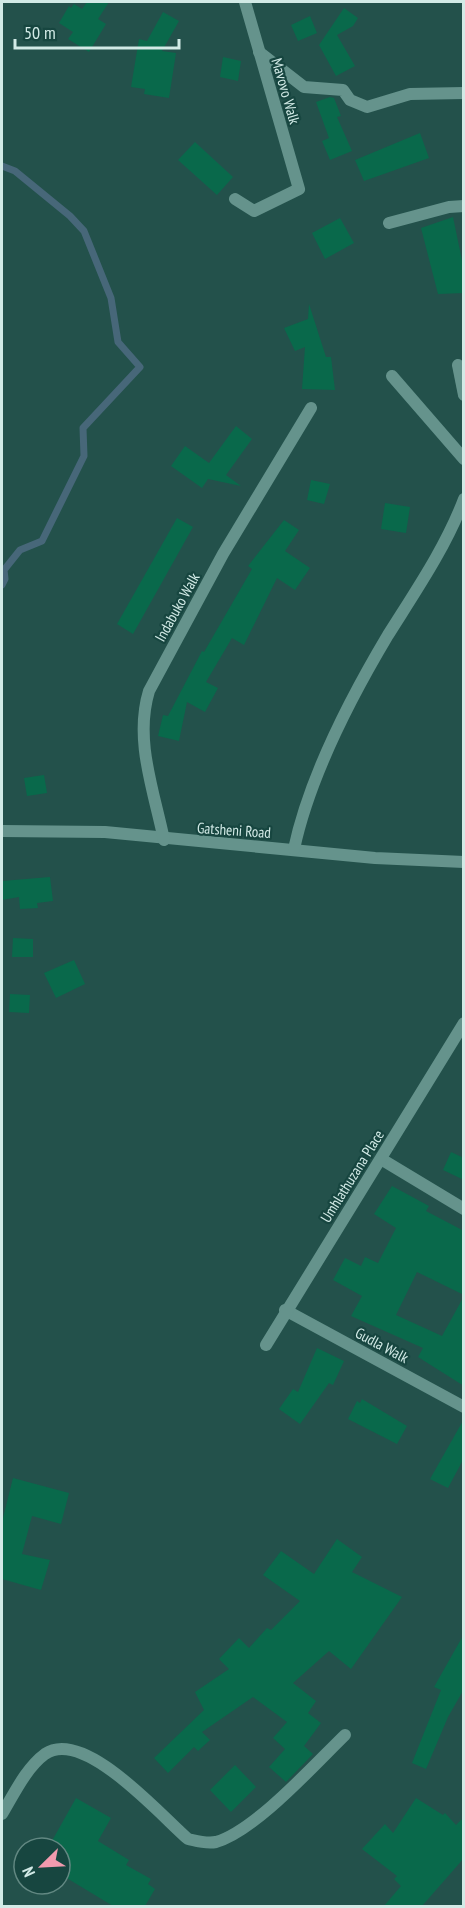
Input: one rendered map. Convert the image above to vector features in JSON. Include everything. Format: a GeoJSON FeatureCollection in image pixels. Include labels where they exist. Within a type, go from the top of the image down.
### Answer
{"type":"FeatureCollection","features":[{"type":"Feature","properties":{"kind":"street","name":"Mavovo Walk"},"geometry":{"type":"LineString","coordinates":[[235,199],[254,211],[299,189],[245,2]]}},
{"type":"Feature","properties":{"kind":"street"},"geometry":{"type":"LineString","coordinates":[[259,52],[304,87],[343,90],[351,100],[367,107],[410,94],[464,93]]}},
{"type":"Feature","properties":{"kind":"street"},"geometry":{"type":"LineString","coordinates":[[389,224],[449,207],[464,206]]}},
{"type":"Feature","properties":{"kind":"street"},"geometry":{"type":"LineString","coordinates":[[458,365],[463,392]]}},
{"type":"Feature","properties":{"kind":"street"},"geometry":{"type":"LineString","coordinates":[[392,376],[464,459]]}},
{"type":"Feature","properties":{"kind":"street","name":"Indabuko Walk"},"geometry":{"type":"LineString","coordinates":[[164,840],[142,731],[143,710],[149,691],[223,554],[310,408]]}},
{"type":"Feature","properties":{"kind":"street"},"geometry":{"type":"LineString","coordinates":[[294,849],[306,802],[357,692],[426,573],[464,498]]}},
{"type":"Feature","properties":{"kind":"street","name":"Gatsheni Road"},"geometry":{"type":"LineString","coordinates":[[2,831],[105,832],[164,840],[294,849],[375,858],[464,862]]}},
{"type":"Feature","properties":{"kind":"street","name":"Umhlathuzana Place"},"geometry":{"type":"LineString","coordinates":[[266,1345],[285,1310],[464,1023]]}},
{"type":"Feature","properties":{"kind":"street"},"geometry":{"type":"LineString","coordinates":[[381,1159],[464,1209]]}},
{"type":"Feature","properties":{"kind":"street","name":"Gudla Walk"},"geometry":{"type":"LineString","coordinates":[[285,1310],[464,1407]]}},
{"type":"Feature","properties":{"kind":"street"},"geometry":{"type":"LineString","coordinates":[[2,1814],[33,1765],[56,1749],[75,1751],[117,1775],[188,1839],[202,1843],[215,1842],[237,1832],[262,1812],[345,1735]]}},
{"type":"Feature","properties":{"kind":"building"},"geometry":{"type":"Polygon","coordinates":[[[87,2],[109,2],[98,19],[106,24],[89,52],[68,39],[73,32],[59,23],[69,6],[71,8],[74,4],[82,9],[87,2]]]}},
{"type":"Feature","properties":{"kind":"building"},"geometry":{"type":"Polygon","coordinates":[[[344,8],[358,18],[353,26],[337,35],[355,66],[336,76],[319,45],[344,8]]]}},
{"type":"Feature","properties":{"kind":"building"},"geometry":{"type":"Polygon","coordinates":[[[163,12],[179,21],[162,51],[176,53],[169,98],[144,94],[145,89],[131,87],[139,39],[147,41],[163,12]]]}},
{"type":"Feature","properties":{"kind":"building"},"geometry":{"type":"Polygon","coordinates":[[[310,16],[317,33],[298,41],[291,25],[310,16]]]}},
{"type":"Feature","properties":{"kind":"building"},"geometry":{"type":"Polygon","coordinates":[[[223,57],[241,61],[238,81],[220,77],[223,57]]]}},
{"type":"Feature","properties":{"kind":"building"},"geometry":{"type":"Polygon","coordinates":[[[330,97],[334,98],[341,116],[337,117],[352,151],[330,160],[322,141],[329,138],[316,102],[330,97]]]}},
{"type":"Feature","properties":{"kind":"building"},"geometry":{"type":"Polygon","coordinates":[[[420,133],[429,158],[364,181],[355,160],[420,133]]]}},
{"type":"Feature","properties":{"kind":"building"},"geometry":{"type":"Polygon","coordinates":[[[195,142],[233,177],[217,195],[178,160],[195,142]]]}},
{"type":"Feature","properties":{"kind":"building"},"geometry":{"type":"Polygon","coordinates":[[[453,217],[464,270],[464,293],[438,294],[421,228],[453,217]]]}},
{"type":"Feature","properties":{"kind":"building"},"geometry":{"type":"Polygon","coordinates":[[[340,218],[354,243],[325,259],[312,233],[340,218]]]}},
{"type":"Feature","properties":{"kind":"building"},"geometry":{"type":"Polygon","coordinates":[[[309,304],[326,357],[331,357],[335,390],[302,389],[305,347],[295,351],[284,328],[308,319],[309,304]]]}},
{"type":"Feature","properties":{"kind":"building"},"geometry":{"type":"Polygon","coordinates":[[[236,426],[252,439],[226,475],[241,486],[208,479],[202,488],[171,466],[185,446],[209,463],[236,426]]]}},
{"type":"Feature","properties":{"kind":"building"},"geometry":{"type":"Polygon","coordinates":[[[311,480],[330,484],[324,504],[307,500],[311,480]]]}},
{"type":"Feature","properties":{"kind":"building"},"geometry":{"type":"Polygon","coordinates":[[[385,503],[410,507],[406,533],[381,529],[385,503]]]}},
{"type":"Feature","properties":{"kind":"building"},"geometry":{"type":"Polygon","coordinates":[[[177,518],[193,527],[133,634],[117,624],[177,518]]]}},
{"type":"Feature","properties":{"kind":"building"},"geometry":{"type":"Polygon","coordinates":[[[284,520],[299,530],[285,551],[310,568],[295,590],[277,578],[244,645],[232,638],[206,682],[218,688],[205,712],[187,702],[179,741],[158,736],[163,715],[168,716],[202,651],[204,652],[252,569],[248,566],[284,520]]]}},
{"type":"Feature","properties":{"kind":"building"},"geometry":{"type":"Polygon","coordinates":[[[44,775],[47,793],[27,796],[24,778],[44,775]]]}},
{"type":"Feature","properties":{"kind":"building"},"geometry":{"type":"Polygon","coordinates":[[[50,877],[53,901],[37,903],[38,908],[20,909],[19,897],[2,900],[2,881],[50,877]]]}},
{"type":"Feature","properties":{"kind":"building"},"geometry":{"type":"Polygon","coordinates":[[[13,938],[33,939],[33,957],[12,957],[13,938]]]}},
{"type":"Feature","properties":{"kind":"building"},"geometry":{"type":"Polygon","coordinates":[[[74,960],[85,984],[56,998],[44,973],[74,960]]]}},
{"type":"Feature","properties":{"kind":"building"},"geometry":{"type":"Polygon","coordinates":[[[10,994],[30,995],[29,1013],[9,1012],[10,994]]]}},
{"type":"Feature","properties":{"kind":"building"},"geometry":{"type":"Polygon","coordinates":[[[451,1152],[464,1158],[464,1180],[443,1170],[451,1152]]]}},
{"type":"Feature","properties":{"kind":"building"},"geometry":{"type":"Polygon","coordinates":[[[392,1186],[429,1206],[426,1211],[464,1231],[464,1295],[417,1272],[396,1315],[442,1336],[464,1296],[464,1386],[418,1357],[423,1348],[351,1316],[362,1296],[333,1280],[345,1258],[361,1266],[365,1257],[378,1263],[396,1228],[374,1214],[392,1186]]]}},
{"type":"Feature","properties":{"kind":"building"},"geometry":{"type":"Polygon","coordinates":[[[317,1348],[344,1361],[333,1385],[329,1383],[300,1424],[279,1409],[293,1389],[298,1392],[317,1348]]]}},
{"type":"Feature","properties":{"kind":"building"},"geometry":{"type":"Polygon","coordinates":[[[362,1399],[407,1426],[397,1444],[348,1419],[357,1401],[360,1403],[362,1399]]]}},
{"type":"Feature","properties":{"kind":"building"},"geometry":{"type":"Polygon","coordinates":[[[464,1419],[464,1458],[448,1488],[430,1479],[464,1419]]]}},
{"type":"Feature","properties":{"kind":"building"},"geometry":{"type":"Polygon","coordinates":[[[13,1478],[69,1493],[61,1524],[32,1516],[22,1554],[50,1560],[41,1590],[2,1579],[2,1522],[13,1478]]]}},
{"type":"Feature","properties":{"kind":"building"},"geometry":{"type":"Polygon","coordinates":[[[337,1539],[362,1557],[352,1572],[402,1597],[351,1669],[329,1651],[293,1683],[316,1701],[308,1713],[321,1723],[304,1746],[313,1754],[286,1782],[269,1767],[285,1749],[273,1738],[287,1722],[253,1697],[202,1732],[210,1740],[198,1751],[194,1747],[168,1773],[154,1758],[204,1710],[195,1692],[229,1669],[219,1659],[239,1638],[249,1648],[267,1628],[271,1630],[300,1601],[263,1575],[281,1551],[314,1574],[337,1539]]]}},
{"type":"Feature","properties":{"kind":"building"},"geometry":{"type":"Polygon","coordinates":[[[464,1634],[464,1689],[448,1717],[426,1769],[412,1763],[441,1690],[434,1687],[464,1634]]]}},
{"type":"Feature","properties":{"kind":"building"},"geometry":{"type":"Polygon","coordinates":[[[235,1765],[256,1787],[231,1812],[210,1790],[235,1765]]]}},
{"type":"Feature","properties":{"kind":"building"},"geometry":{"type":"Polygon","coordinates":[[[76,1798],[111,1818],[98,1841],[129,1860],[126,1865],[151,1879],[148,1884],[155,1889],[145,1906],[113,1906],[72,1881],[72,1836],[55,1836],[76,1798]]]}},
{"type":"Feature","properties":{"kind":"building"},"geometry":{"type":"Polygon","coordinates":[[[416,1798],[443,1815],[445,1813],[456,1825],[464,1817],[464,1858],[422,1906],[384,1906],[401,1886],[394,1879],[397,1876],[362,1849],[385,1824],[393,1833],[416,1798]]]}},
{"type":"Feature","properties":{"kind":"waterway"},"geometry":{"type":"LineString","coordinates":[[2,166],[15,171],[70,216],[84,231],[111,298],[118,342],[140,367],[83,428],[84,456],[42,541],[20,550],[4,570],[5,579],[2,585]]}}]}
